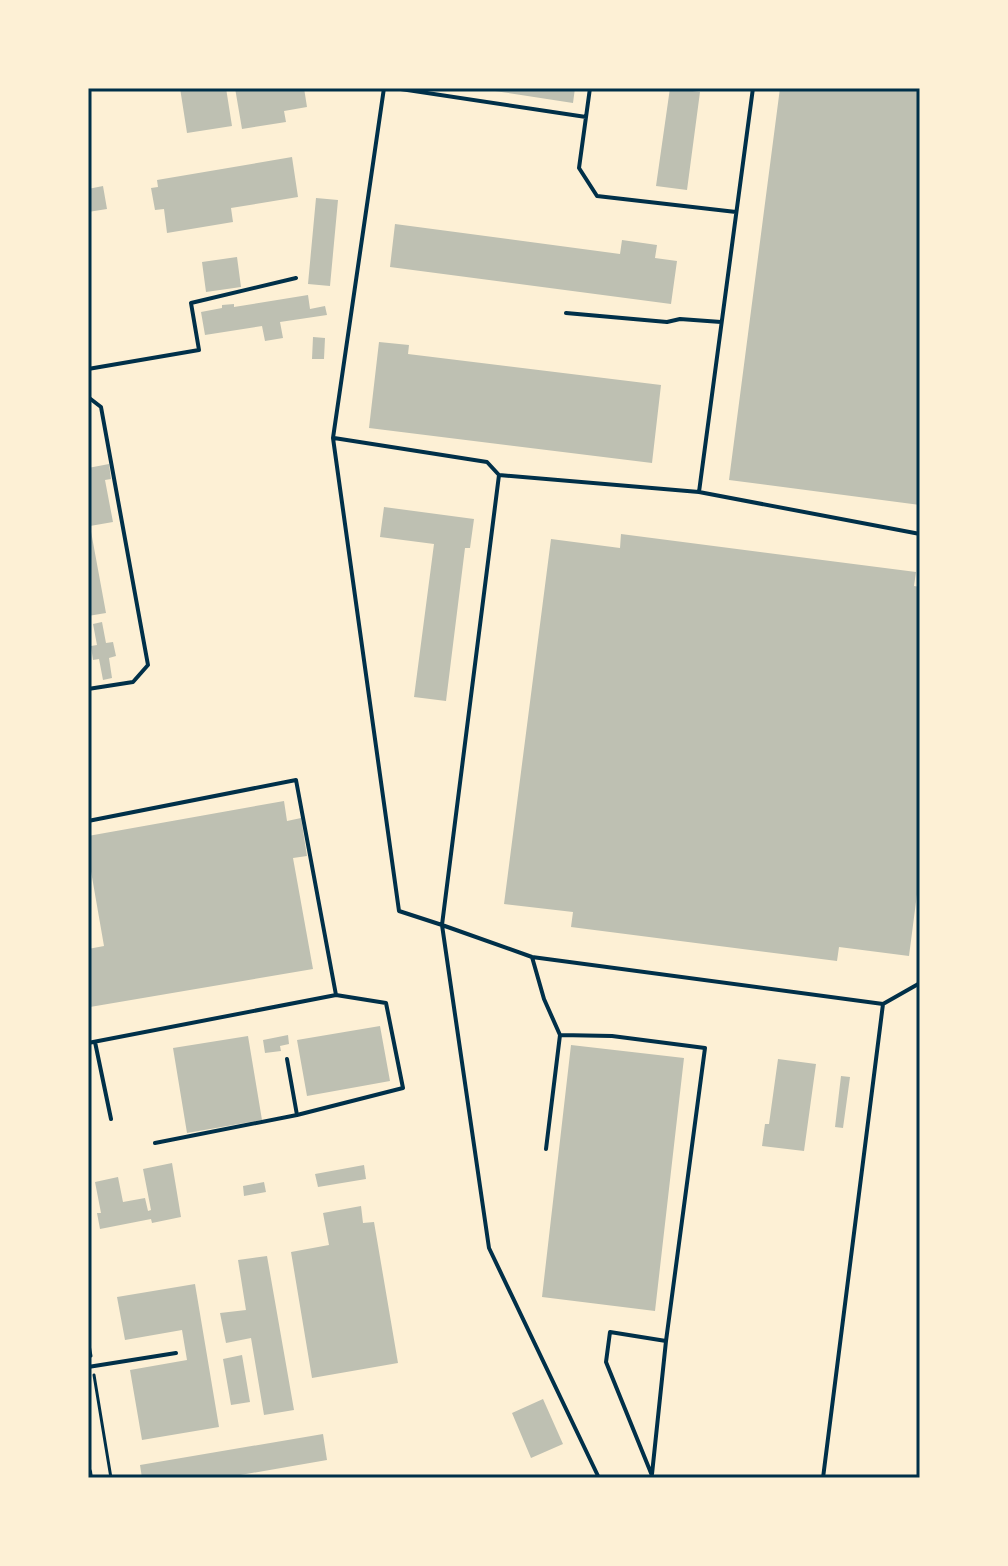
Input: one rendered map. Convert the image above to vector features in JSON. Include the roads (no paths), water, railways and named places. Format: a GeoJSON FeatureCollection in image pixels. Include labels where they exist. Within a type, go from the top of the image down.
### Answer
{"type":"FeatureCollection","features":[{"type":"Feature","properties":{"kind":"lane"},"geometry":{"type":"LineString","coordinates":[[384,88],[333,438],[399,911],[532,957],[883,1004],[920,983]]}},
{"type":"Feature","properties":{"kind":"lane"},"geometry":{"type":"LineString","coordinates":[[394,88],[586,117]]}},
{"type":"Feature","properties":{"kind":"lane"},"geometry":{"type":"LineString","coordinates":[[590,88],[579,168],[597,196],[736,212]]}},
{"type":"Feature","properties":{"kind":"lane"},"geometry":{"type":"LineString","coordinates":[[699,492],[753,88]]}},
{"type":"Feature","properties":{"kind":"lane"},"geometry":{"type":"LineString","coordinates":[[88,369],[199,350],[191,303],[296,278]]}},
{"type":"Feature","properties":{"kind":"lane"},"geometry":{"type":"LineString","coordinates":[[566,313],[667,322],[680,319],[721,322]]}},
{"type":"Feature","properties":{"kind":"lane"},"geometry":{"type":"LineString","coordinates":[[88,397],[101,407],[148,665],[133,682],[88,689]]}},
{"type":"Feature","properties":{"kind":"lane"},"geometry":{"type":"LineString","coordinates":[[333,438],[487,462],[499,475],[699,492],[920,534]]}},
{"type":"Feature","properties":{"kind":"lane"},"geometry":{"type":"LineString","coordinates":[[499,475],[442,925],[489,1248],[599,1478]]}},
{"type":"Feature","properties":{"kind":"lane"},"geometry":{"type":"LineString","coordinates":[[88,821],[296,780],[336,995]]}},
{"type":"Feature","properties":{"kind":"lane"},"geometry":{"type":"LineString","coordinates":[[532,957],[544,999],[560,1035],[546,1149]]}},
{"type":"Feature","properties":{"kind":"lane"},"geometry":{"type":"LineString","coordinates":[[88,1043],[336,995],[386,1003],[403,1088],[297,1115],[155,1143]]}},
{"type":"Feature","properties":{"kind":"lane"},"geometry":{"type":"LineString","coordinates":[[823,1478],[883,1004]]}},
{"type":"Feature","properties":{"kind":"lane"},"geometry":{"type":"LineString","coordinates":[[560,1035],[612,1036],[705,1048],[666,1341],[652,1476]]}},
{"type":"Feature","properties":{"kind":"lane"},"geometry":{"type":"LineString","coordinates":[[95,1042],[111,1119]]}},
{"type":"Feature","properties":{"kind":"lane"},"geometry":{"type":"LineString","coordinates":[[287,1059],[297,1115]]}},
{"type":"Feature","properties":{"kind":"lane"},"geometry":{"type":"LineString","coordinates":[[652,1476],[606,1362],[610,1332],[666,1341]]}},
{"type":"Feature","properties":{"kind":"lane"},"geometry":{"type":"LineString","coordinates":[[90,1367],[176,1353]]}}]}
